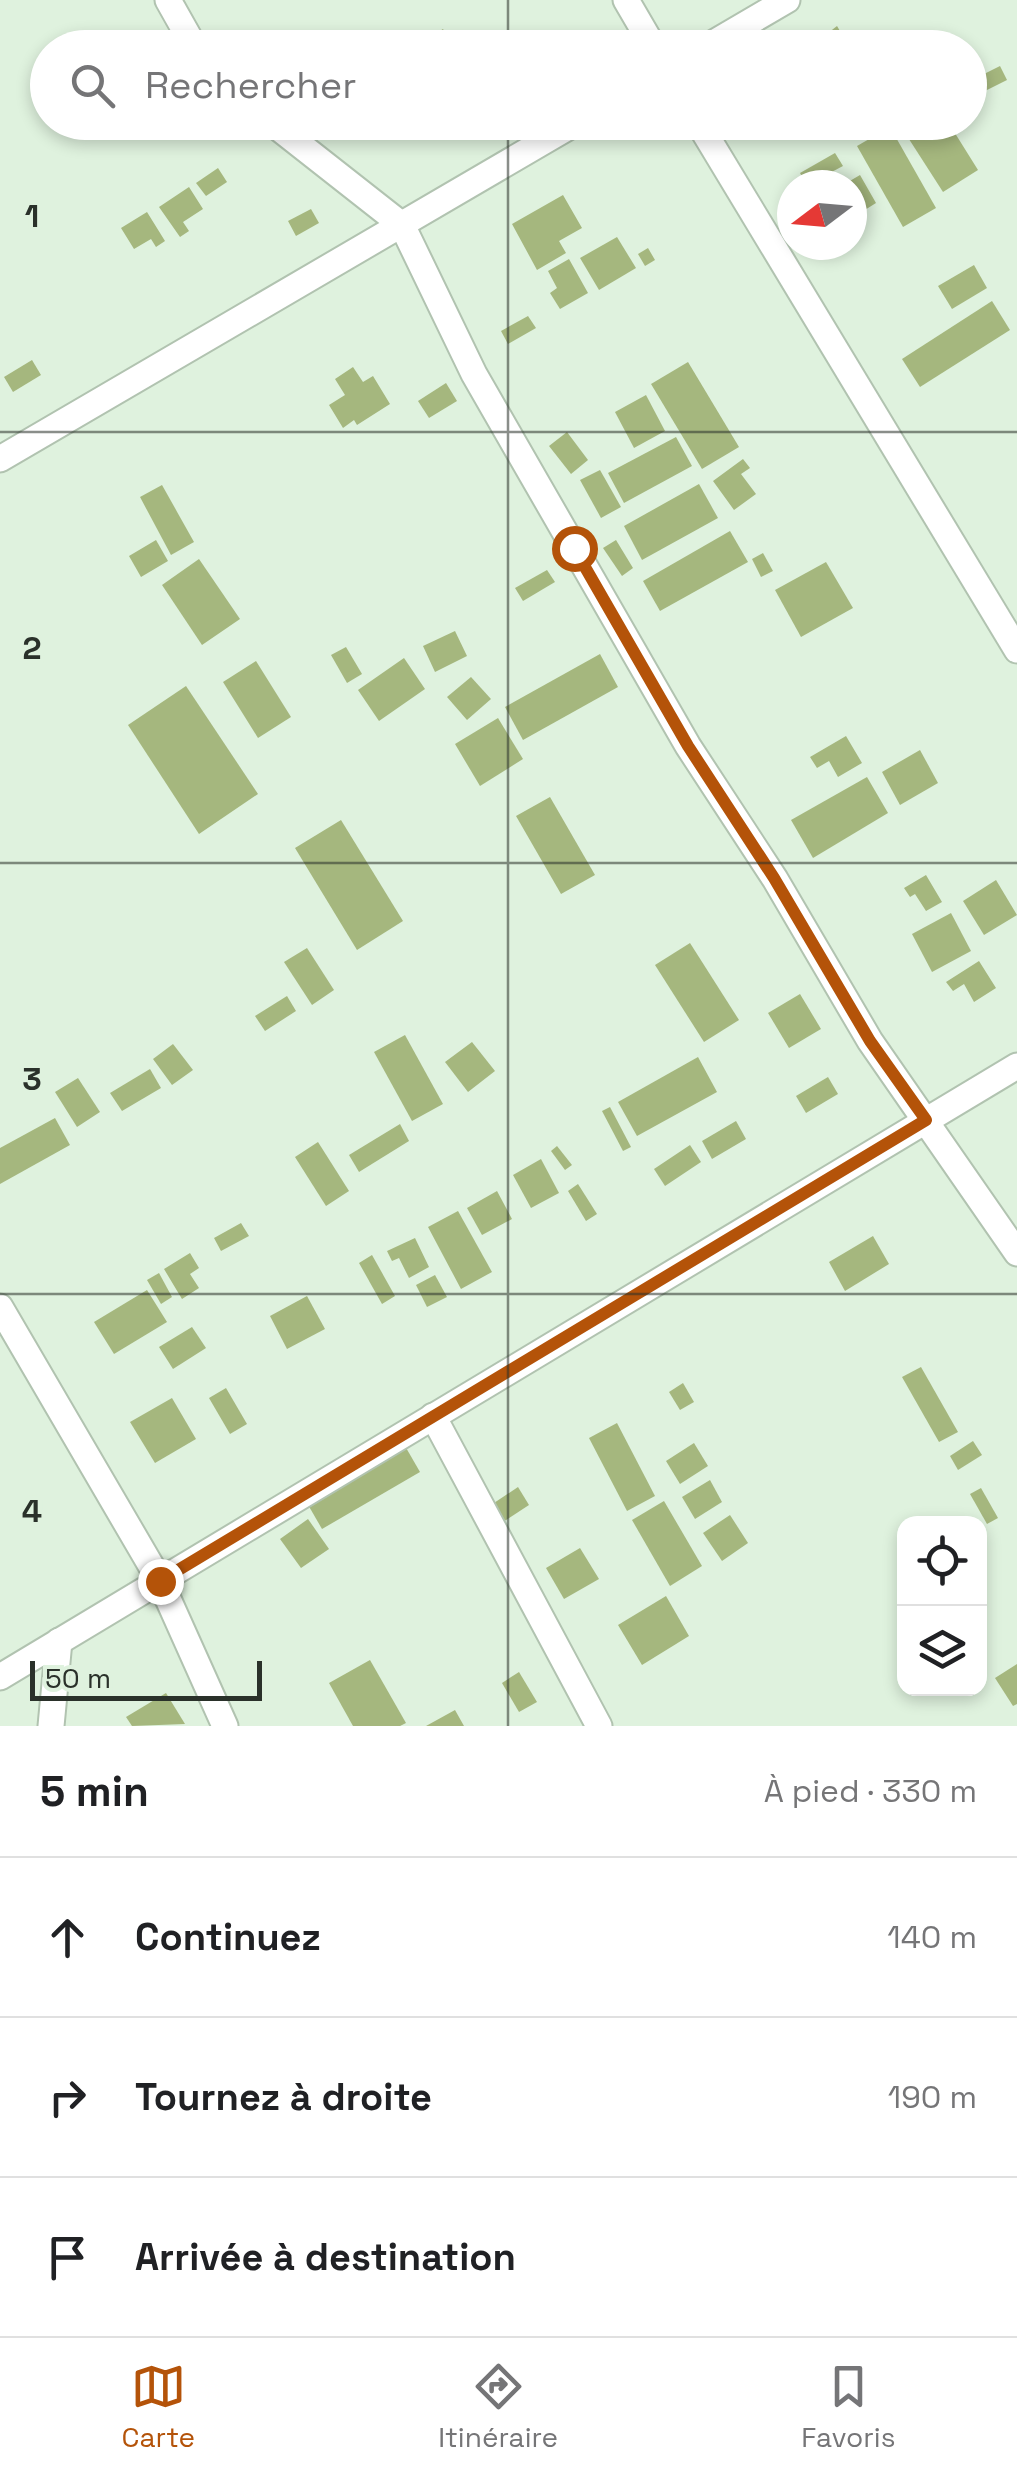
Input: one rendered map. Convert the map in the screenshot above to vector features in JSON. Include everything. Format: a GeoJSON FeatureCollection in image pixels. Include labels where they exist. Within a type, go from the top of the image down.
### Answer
{"type":"FeatureCollection","features":[{"type":"Feature","properties":{"kind":"street"},"geometry":{"type":"LineString","coordinates":[[168,0],[184,30]]}},
{"type":"Feature","properties":{"kind":"street"},"geometry":{"type":"LineString","coordinates":[[626,0],[644,30]]}},
{"type":"Feature","properties":{"kind":"street"},"geometry":{"type":"LineString","coordinates":[[735,30],[786,0]]}},
{"type":"Feature","properties":{"kind":"street"},"geometry":{"type":"LineString","coordinates":[[294,140],[402,225],[474,374],[688,746],[774,878],[870,1041],[1017,1253]]}},
{"type":"Feature","properties":{"kind":"street"},"geometry":{"type":"LineString","coordinates":[[0,459],[546,140]]}},
{"type":"Feature","properties":{"kind":"street"},"geometry":{"type":"LineString","coordinates":[[709,140],[1017,650]]}},
{"type":"Feature","properties":{"kind":"street"},"geometry":{"type":"LineString","coordinates":[[0,1677],[1017,1066]]}},
{"type":"Feature","properties":{"kind":"street"},"geometry":{"type":"LineString","coordinates":[[0,1308],[160,1581],[225,1726]]}},
{"type":"Feature","properties":{"kind":"street"},"geometry":{"type":"LineString","coordinates":[[432,1416],[598,1726]]}},
{"type":"Feature","properties":{"kind":"street"},"geometry":{"type":"LineString","coordinates":[[51,1726],[59,1641]]}},
{"type":"Feature","properties":{"kind":"building"},"geometry":{"type":"Polygon","coordinates":[[[1000,66],[1007,80],[987,90],[987,72],[1000,66]]]}},
{"type":"Feature","properties":{"kind":"building"},"geometry":{"type":"Polygon","coordinates":[[[867,140],[897,140],[936,208],[903,227],[857,146],[867,140]]]}},
{"type":"Feature","properties":{"kind":"building"},"geometry":{"type":"Polygon","coordinates":[[[910,140],[959,140],[978,170],[943,192],[910,140]]]}},
{"type":"Feature","properties":{"kind":"building"},"geometry":{"type":"Polygon","coordinates":[[[835,153],[843,166],[835,170],[805,170],[835,153]]]}},
{"type":"Feature","properties":{"kind":"building"},"geometry":{"type":"Polygon","coordinates":[[[218,168],[227,182],[206,196],[196,183],[218,168]]]}},
{"type":"Feature","properties":{"kind":"building"},"geometry":{"type":"Polygon","coordinates":[[[189,187],[203,209],[183,222],[189,231],[180,237],[159,207],[189,187]]]}},
{"type":"Feature","properties":{"kind":"building"},"geometry":{"type":"Polygon","coordinates":[[[867,187],[876,203],[867,209],[867,187]]]}},
{"type":"Feature","properties":{"kind":"building"},"geometry":{"type":"Polygon","coordinates":[[[563,195],[582,228],[559,241],[566,253],[537,270],[512,224],[563,195]]]}},
{"type":"Feature","properties":{"kind":"building"},"geometry":{"type":"Polygon","coordinates":[[[311,209],[319,223],[296,236],[288,221],[311,209]]]}},
{"type":"Feature","properties":{"kind":"building"},"geometry":{"type":"Polygon","coordinates":[[[147,212],[165,241],[156,247],[151,239],[134,249],[121,228],[147,212]]]}},
{"type":"Feature","properties":{"kind":"building"},"geometry":{"type":"Polygon","coordinates":[[[617,237],[636,268],[599,290],[580,258],[617,237]]]}},
{"type":"Feature","properties":{"kind":"building"},"geometry":{"type":"Polygon","coordinates":[[[648,248],[655,260],[645,266],[638,254],[648,248]]]}},
{"type":"Feature","properties":{"kind":"building"},"geometry":{"type":"Polygon","coordinates":[[[569,259],[588,293],[560,309],[550,293],[557,288],[548,271],[569,259]]]}},
{"type":"Feature","properties":{"kind":"building"},"geometry":{"type":"Polygon","coordinates":[[[974,265],[987,288],[952,309],[938,286],[974,265]]]}},
{"type":"Feature","properties":{"kind":"building"},"geometry":{"type":"Polygon","coordinates":[[[992,301],[1010,330],[920,387],[902,359],[992,301]]]}},
{"type":"Feature","properties":{"kind":"building"},"geometry":{"type":"Polygon","coordinates":[[[528,316],[536,328],[508,344],[501,331],[528,316]]]}},
{"type":"Feature","properties":{"kind":"building"},"geometry":{"type":"Polygon","coordinates":[[[32,360],[41,375],[13,392],[4,377],[32,360]]]}},
{"type":"Feature","properties":{"kind":"building"},"geometry":{"type":"Polygon","coordinates":[[[688,362],[739,447],[702,469],[651,384],[688,362]]]}},
{"type":"Feature","properties":{"kind":"building"},"geometry":{"type":"Polygon","coordinates":[[[353,367],[363,382],[373,376],[390,404],[357,425],[354,420],[343,428],[329,405],[345,395],[335,379],[353,367]]]}},
{"type":"Feature","properties":{"kind":"building"},"geometry":{"type":"Polygon","coordinates":[[[446,383],[457,401],[429,418],[418,401],[446,383]]]}},
{"type":"Feature","properties":{"kind":"building"},"geometry":{"type":"Polygon","coordinates":[[[646,395],[665,431],[634,448],[615,412],[646,395]]]}},
{"type":"Feature","properties":{"kind":"building"},"geometry":{"type":"Polygon","coordinates":[[[567,432],[588,460],[571,474],[549,446],[567,432]]]}},
{"type":"Feature","properties":{"kind":"building"},"geometry":{"type":"Polygon","coordinates":[[[676,437],[692,466],[624,503],[608,473],[676,437]]]}},
{"type":"Feature","properties":{"kind":"building"},"geometry":{"type":"Polygon","coordinates":[[[743,459],[750,468],[741,474],[756,494],[734,510],[713,481],[743,459]]]}},
{"type":"Feature","properties":{"kind":"building"},"geometry":{"type":"Polygon","coordinates":[[[600,470],[621,507],[601,518],[580,480],[600,470]]]}},
{"type":"Feature","properties":{"kind":"building"},"geometry":{"type":"Polygon","coordinates":[[[699,484],[718,518],[642,560],[624,526],[699,484]]]}},
{"type":"Feature","properties":{"kind":"building"},"geometry":{"type":"Polygon","coordinates":[[[162,485],[194,542],[171,555],[140,497],[162,485]]]}},
{"type":"Feature","properties":{"kind":"building"},"geometry":{"type":"Polygon","coordinates":[[[730,531],[748,562],[660,611],[643,581],[730,531]]]}},
{"type":"Feature","properties":{"kind":"building"},"geometry":{"type":"Polygon","coordinates":[[[156,540],[168,561],[141,577],[129,556],[156,540]]]}},
{"type":"Feature","properties":{"kind":"building"},"geometry":{"type":"Polygon","coordinates":[[[616,540],[633,568],[622,576],[603,548],[616,540]]]}},
{"type":"Feature","properties":{"kind":"building"},"geometry":{"type":"Polygon","coordinates":[[[763,553],[773,571],[761,577],[752,559],[763,553]]]}},
{"type":"Feature","properties":{"kind":"building"},"geometry":{"type":"Polygon","coordinates":[[[199,559],[240,619],[202,645],[162,585],[199,559]]]}},
{"type":"Feature","properties":{"kind":"building"},"geometry":{"type":"Polygon","coordinates":[[[826,562],[853,608],[801,637],[775,590],[826,562]]]}},
{"type":"Feature","properties":{"kind":"building"},"geometry":{"type":"Polygon","coordinates":[[[547,570],[555,582],[523,601],[515,588],[547,570]]]}},
{"type":"Feature","properties":{"kind":"building"},"geometry":{"type":"Polygon","coordinates":[[[455,631],[467,656],[435,672],[423,646],[455,631]]]}},
{"type":"Feature","properties":{"kind":"building"},"geometry":{"type":"Polygon","coordinates":[[[346,647],[362,674],[347,683],[331,655],[346,647]]]}},
{"type":"Feature","properties":{"kind":"building"},"geometry":{"type":"Polygon","coordinates":[[[600,654],[618,687],[523,740],[505,707],[600,654]]]}},
{"type":"Feature","properties":{"kind":"building"},"geometry":{"type":"Polygon","coordinates":[[[404,658],[425,689],[379,721],[358,690],[404,658]]]}},
{"type":"Feature","properties":{"kind":"building"},"geometry":{"type":"Polygon","coordinates":[[[256,661],[291,717],[258,738],[223,682],[256,661]]]}},
{"type":"Feature","properties":{"kind":"building"},"geometry":{"type":"Polygon","coordinates":[[[471,677],[491,699],[467,720],[447,697],[471,677]]]}},
{"type":"Feature","properties":{"kind":"building"},"geometry":{"type":"Polygon","coordinates":[[[186,686],[258,794],[199,834],[128,725],[186,686]]]}},
{"type":"Feature","properties":{"kind":"building"},"geometry":{"type":"Polygon","coordinates":[[[498,718],[523,759],[480,786],[455,744],[498,718]]]}},
{"type":"Feature","properties":{"kind":"building"},"geometry":{"type":"Polygon","coordinates":[[[846,736],[862,763],[838,777],[829,761],[817,768],[810,757],[846,736]]]}},
{"type":"Feature","properties":{"kind":"building"},"geometry":{"type":"Polygon","coordinates":[[[920,750],[938,783],[900,805],[882,772],[920,750]]]}},
{"type":"Feature","properties":{"kind":"building"},"geometry":{"type":"Polygon","coordinates":[[[867,777],[888,813],[813,858],[791,820],[867,777]]]}},
{"type":"Feature","properties":{"kind":"building"},"geometry":{"type":"Polygon","coordinates":[[[550,797],[595,875],[561,894],[516,816],[550,797]]]}},
{"type":"Feature","properties":{"kind":"building"},"geometry":{"type":"Polygon","coordinates":[[[341,820],[403,921],[357,950],[295,848],[341,820]]]}},
{"type":"Feature","properties":{"kind":"building"},"geometry":{"type":"Polygon","coordinates":[[[926,875],[942,902],[926,911],[915,894],[910,897],[904,888],[926,875]]]}},
{"type":"Feature","properties":{"kind":"building"},"geometry":{"type":"Polygon","coordinates":[[[996,880],[1017,915],[984,935],[963,901],[996,880]]]}},
{"type":"Feature","properties":{"kind":"building"},"geometry":{"type":"Polygon","coordinates":[[[951,913],[971,951],[932,972],[912,934],[951,913]]]}},
{"type":"Feature","properties":{"kind":"building"},"geometry":{"type":"Polygon","coordinates":[[[690,943],[739,1020],[704,1042],[655,965],[690,943]]]}},
{"type":"Feature","properties":{"kind":"building"},"geometry":{"type":"Polygon","coordinates":[[[307,948],[334,990],[312,1005],[284,962],[307,948]]]}},
{"type":"Feature","properties":{"kind":"building"},"geometry":{"type":"Polygon","coordinates":[[[979,961],[996,988],[974,1002],[964,984],[953,991],[946,982],[979,961]]]}},
{"type":"Feature","properties":{"kind":"building"},"geometry":{"type":"Polygon","coordinates":[[[800,994],[821,1029],[789,1048],[768,1013],[800,994]]]}},
{"type":"Feature","properties":{"kind":"building"},"geometry":{"type":"Polygon","coordinates":[[[287,996],[296,1011],[265,1031],[255,1016],[287,996]]]}},
{"type":"Feature","properties":{"kind":"building"},"geometry":{"type":"Polygon","coordinates":[[[405,1035],[443,1104],[412,1121],[374,1052],[405,1035]]]}},
{"type":"Feature","properties":{"kind":"building"},"geometry":{"type":"Polygon","coordinates":[[[472,1042],[495,1071],[468,1092],[445,1062],[472,1042]]]}},
{"type":"Feature","properties":{"kind":"building"},"geometry":{"type":"Polygon","coordinates":[[[173,1044],[193,1070],[172,1085],[153,1059],[173,1044]]]}},
{"type":"Feature","properties":{"kind":"building"},"geometry":{"type":"Polygon","coordinates":[[[698,1057],[717,1092],[637,1136],[618,1102],[698,1057]]]}},
{"type":"Feature","properties":{"kind":"building"},"geometry":{"type":"Polygon","coordinates":[[[150,1069],[161,1088],[122,1111],[110,1093],[150,1069]]]}},
{"type":"Feature","properties":{"kind":"building"},"geometry":{"type":"Polygon","coordinates":[[[828,1077],[838,1094],[806,1113],[796,1096],[828,1077]]]}},
{"type":"Feature","properties":{"kind":"building"},"geometry":{"type":"Polygon","coordinates":[[[78,1078],[100,1112],[77,1127],[55,1092],[78,1078]]]}},
{"type":"Feature","properties":{"kind":"building"},"geometry":{"type":"Polygon","coordinates":[[[610,1107],[631,1147],[623,1151],[602,1111],[610,1107]]]}},
{"type":"Feature","properties":{"kind":"building"},"geometry":{"type":"Polygon","coordinates":[[[55,1118],[70,1145],[0,1184],[0,1148],[55,1118]]]}},
{"type":"Feature","properties":{"kind":"building"},"geometry":{"type":"Polygon","coordinates":[[[736,1121],[746,1139],[712,1159],[702,1141],[736,1121]]]}},
{"type":"Feature","properties":{"kind":"building"},"geometry":{"type":"Polygon","coordinates":[[[400,1124],[409,1141],[359,1172],[349,1155],[400,1124]]]}},
{"type":"Feature","properties":{"kind":"building"},"geometry":{"type":"Polygon","coordinates":[[[318,1142],[349,1191],[326,1206],[295,1157],[318,1142]]]}},
{"type":"Feature","properties":{"kind":"building"},"geometry":{"type":"Polygon","coordinates":[[[690,1145],[701,1162],[665,1186],[654,1169],[690,1145]]]}},
{"type":"Feature","properties":{"kind":"building"},"geometry":{"type":"Polygon","coordinates":[[[557,1146],[572,1165],[565,1170],[551,1151],[557,1146]]]}},
{"type":"Feature","properties":{"kind":"building"},"geometry":{"type":"Polygon","coordinates":[[[541,1159],[559,1193],[531,1208],[513,1175],[541,1159]]]}},
{"type":"Feature","properties":{"kind":"building"},"geometry":{"type":"Polygon","coordinates":[[[578,1184],[597,1214],[586,1221],[568,1191],[578,1184]]]}},
{"type":"Feature","properties":{"kind":"building"},"geometry":{"type":"Polygon","coordinates":[[[497,1191],[512,1219],[482,1235],[467,1208],[497,1191]]]}},
{"type":"Feature","properties":{"kind":"building"},"geometry":{"type":"Polygon","coordinates":[[[458,1211],[492,1272],[461,1289],[428,1227],[458,1211]]]}},
{"type":"Feature","properties":{"kind":"building"},"geometry":{"type":"Polygon","coordinates":[[[241,1223],[249,1236],[221,1251],[214,1238],[241,1223]]]}},
{"type":"Feature","properties":{"kind":"building"},"geometry":{"type":"Polygon","coordinates":[[[873,1236],[889,1264],[845,1291],[829,1262],[873,1236]]]}},
{"type":"Feature","properties":{"kind":"building"},"geometry":{"type":"Polygon","coordinates":[[[415,1238],[429,1267],[409,1278],[399,1258],[392,1261],[387,1251],[415,1238]]]}},
{"type":"Feature","properties":{"kind":"building"},"geometry":{"type":"Polygon","coordinates":[[[190,1253],[199,1268],[190,1274],[199,1288],[182,1299],[164,1269],[190,1253]]]}},
{"type":"Feature","properties":{"kind":"building"},"geometry":{"type":"Polygon","coordinates":[[[372,1255],[395,1296],[382,1304],[359,1263],[372,1255]]]}},
{"type":"Feature","properties":{"kind":"building"},"geometry":{"type":"Polygon","coordinates":[[[159,1273],[172,1297],[161,1304],[147,1280],[159,1273]]]}},
{"type":"Feature","properties":{"kind":"building"},"geometry":{"type":"Polygon","coordinates":[[[435,1275],[447,1297],[427,1307],[416,1285],[435,1275]]]}},
{"type":"Feature","properties":{"kind":"building"},"geometry":{"type":"Polygon","coordinates":[[[147,1290],[167,1322],[114,1354],[94,1322],[147,1290]]]}},
{"type":"Feature","properties":{"kind":"building"},"geometry":{"type":"Polygon","coordinates":[[[307,1296],[325,1329],[287,1349],[270,1316],[307,1296]]]}},
{"type":"Feature","properties":{"kind":"building"},"geometry":{"type":"Polygon","coordinates":[[[192,1327],[206,1348],[173,1369],[159,1347],[192,1327]]]}},
{"type":"Feature","properties":{"kind":"building"},"geometry":{"type":"Polygon","coordinates":[[[921,1367],[958,1432],[939,1442],[902,1377],[921,1367]]]}},
{"type":"Feature","properties":{"kind":"building"},"geometry":{"type":"Polygon","coordinates":[[[683,1383],[694,1402],[680,1410],[669,1392],[683,1383]]]}},
{"type":"Feature","properties":{"kind":"building"},"geometry":{"type":"Polygon","coordinates":[[[226,1388],[247,1424],[230,1434],[209,1398],[226,1388]]]}},
{"type":"Feature","properties":{"kind":"building"},"geometry":{"type":"Polygon","coordinates":[[[172,1398],[196,1439],[155,1463],[130,1422],[172,1398]]]}},
{"type":"Feature","properties":{"kind":"building"},"geometry":{"type":"Polygon","coordinates":[[[617,1423],[655,1496],[627,1511],[589,1438],[617,1423]]]}},
{"type":"Feature","properties":{"kind":"building"},"geometry":{"type":"Polygon","coordinates":[[[973,1441],[982,1455],[958,1470],[950,1456],[973,1441]]]}},
{"type":"Feature","properties":{"kind":"building"},"geometry":{"type":"Polygon","coordinates":[[[694,1443],[708,1466],[680,1484],[666,1461],[694,1443]]]}},
{"type":"Feature","properties":{"kind":"building"},"geometry":{"type":"Polygon","coordinates":[[[405,1446],[420,1472],[322,1529],[307,1503],[405,1446]]]}},
{"type":"Feature","properties":{"kind":"building"},"geometry":{"type":"Polygon","coordinates":[[[710,1480],[722,1502],[695,1519],[682,1497],[710,1480]]]}},
{"type":"Feature","properties":{"kind":"building"},"geometry":{"type":"Polygon","coordinates":[[[518,1487],[529,1505],[503,1522],[491,1505],[518,1487]]]}},
{"type":"Feature","properties":{"kind":"building"},"geometry":{"type":"Polygon","coordinates":[[[981,1488],[998,1518],[987,1524],[987,1516],[982,1516],[970,1494],[981,1488]]]}},
{"type":"Feature","properties":{"kind":"building"},"geometry":{"type":"Polygon","coordinates":[[[664,1501],[702,1566],[670,1586],[632,1520],[664,1501]]]}},
{"type":"Feature","properties":{"kind":"building"},"geometry":{"type":"Polygon","coordinates":[[[730,1515],[748,1543],[722,1561],[703,1533],[730,1515]]]}},
{"type":"Feature","properties":{"kind":"building"},"geometry":{"type":"Polygon","coordinates":[[[308,1519],[329,1549],[301,1568],[280,1539],[308,1519]]]}},
{"type":"Feature","properties":{"kind":"building"},"geometry":{"type":"Polygon","coordinates":[[[580,1548],[599,1579],[564,1599],[546,1568],[580,1548]]]}},
{"type":"Feature","properties":{"kind":"building"},"geometry":{"type":"Polygon","coordinates":[[[666,1596],[689,1636],[642,1665],[618,1625],[666,1596]]]}},
{"type":"Feature","properties":{"kind":"building"},"geometry":{"type":"Polygon","coordinates":[[[370,1660],[406,1723],[353,1726],[329,1683],[370,1660]]]}},
{"type":"Feature","properties":{"kind":"building"},"geometry":{"type":"Polygon","coordinates":[[[1017,1664],[1017,1704],[1013,1706],[995,1678],[1017,1664]]]}},
{"type":"Feature","properties":{"kind":"building"},"geometry":{"type":"Polygon","coordinates":[[[519,1672],[537,1702],[519,1712],[502,1683],[519,1672]]]}},
{"type":"Feature","properties":{"kind":"building"},"geometry":{"type":"Polygon","coordinates":[[[166,1693],[185,1724],[132,1726],[126,1717],[166,1693]]]}},
{"type":"Feature","properties":{"kind":"building"},"geometry":{"type":"Polygon","coordinates":[[[455,1710],[464,1726],[426,1726],[455,1710]]]}},
{"type":"Feature","properties":{"kind":"route"},"geometry":{"type":"LineString","coordinates":[[160,1581],[926,1120],[870,1041],[774,878],[688,746],[574,548]]}}]}
